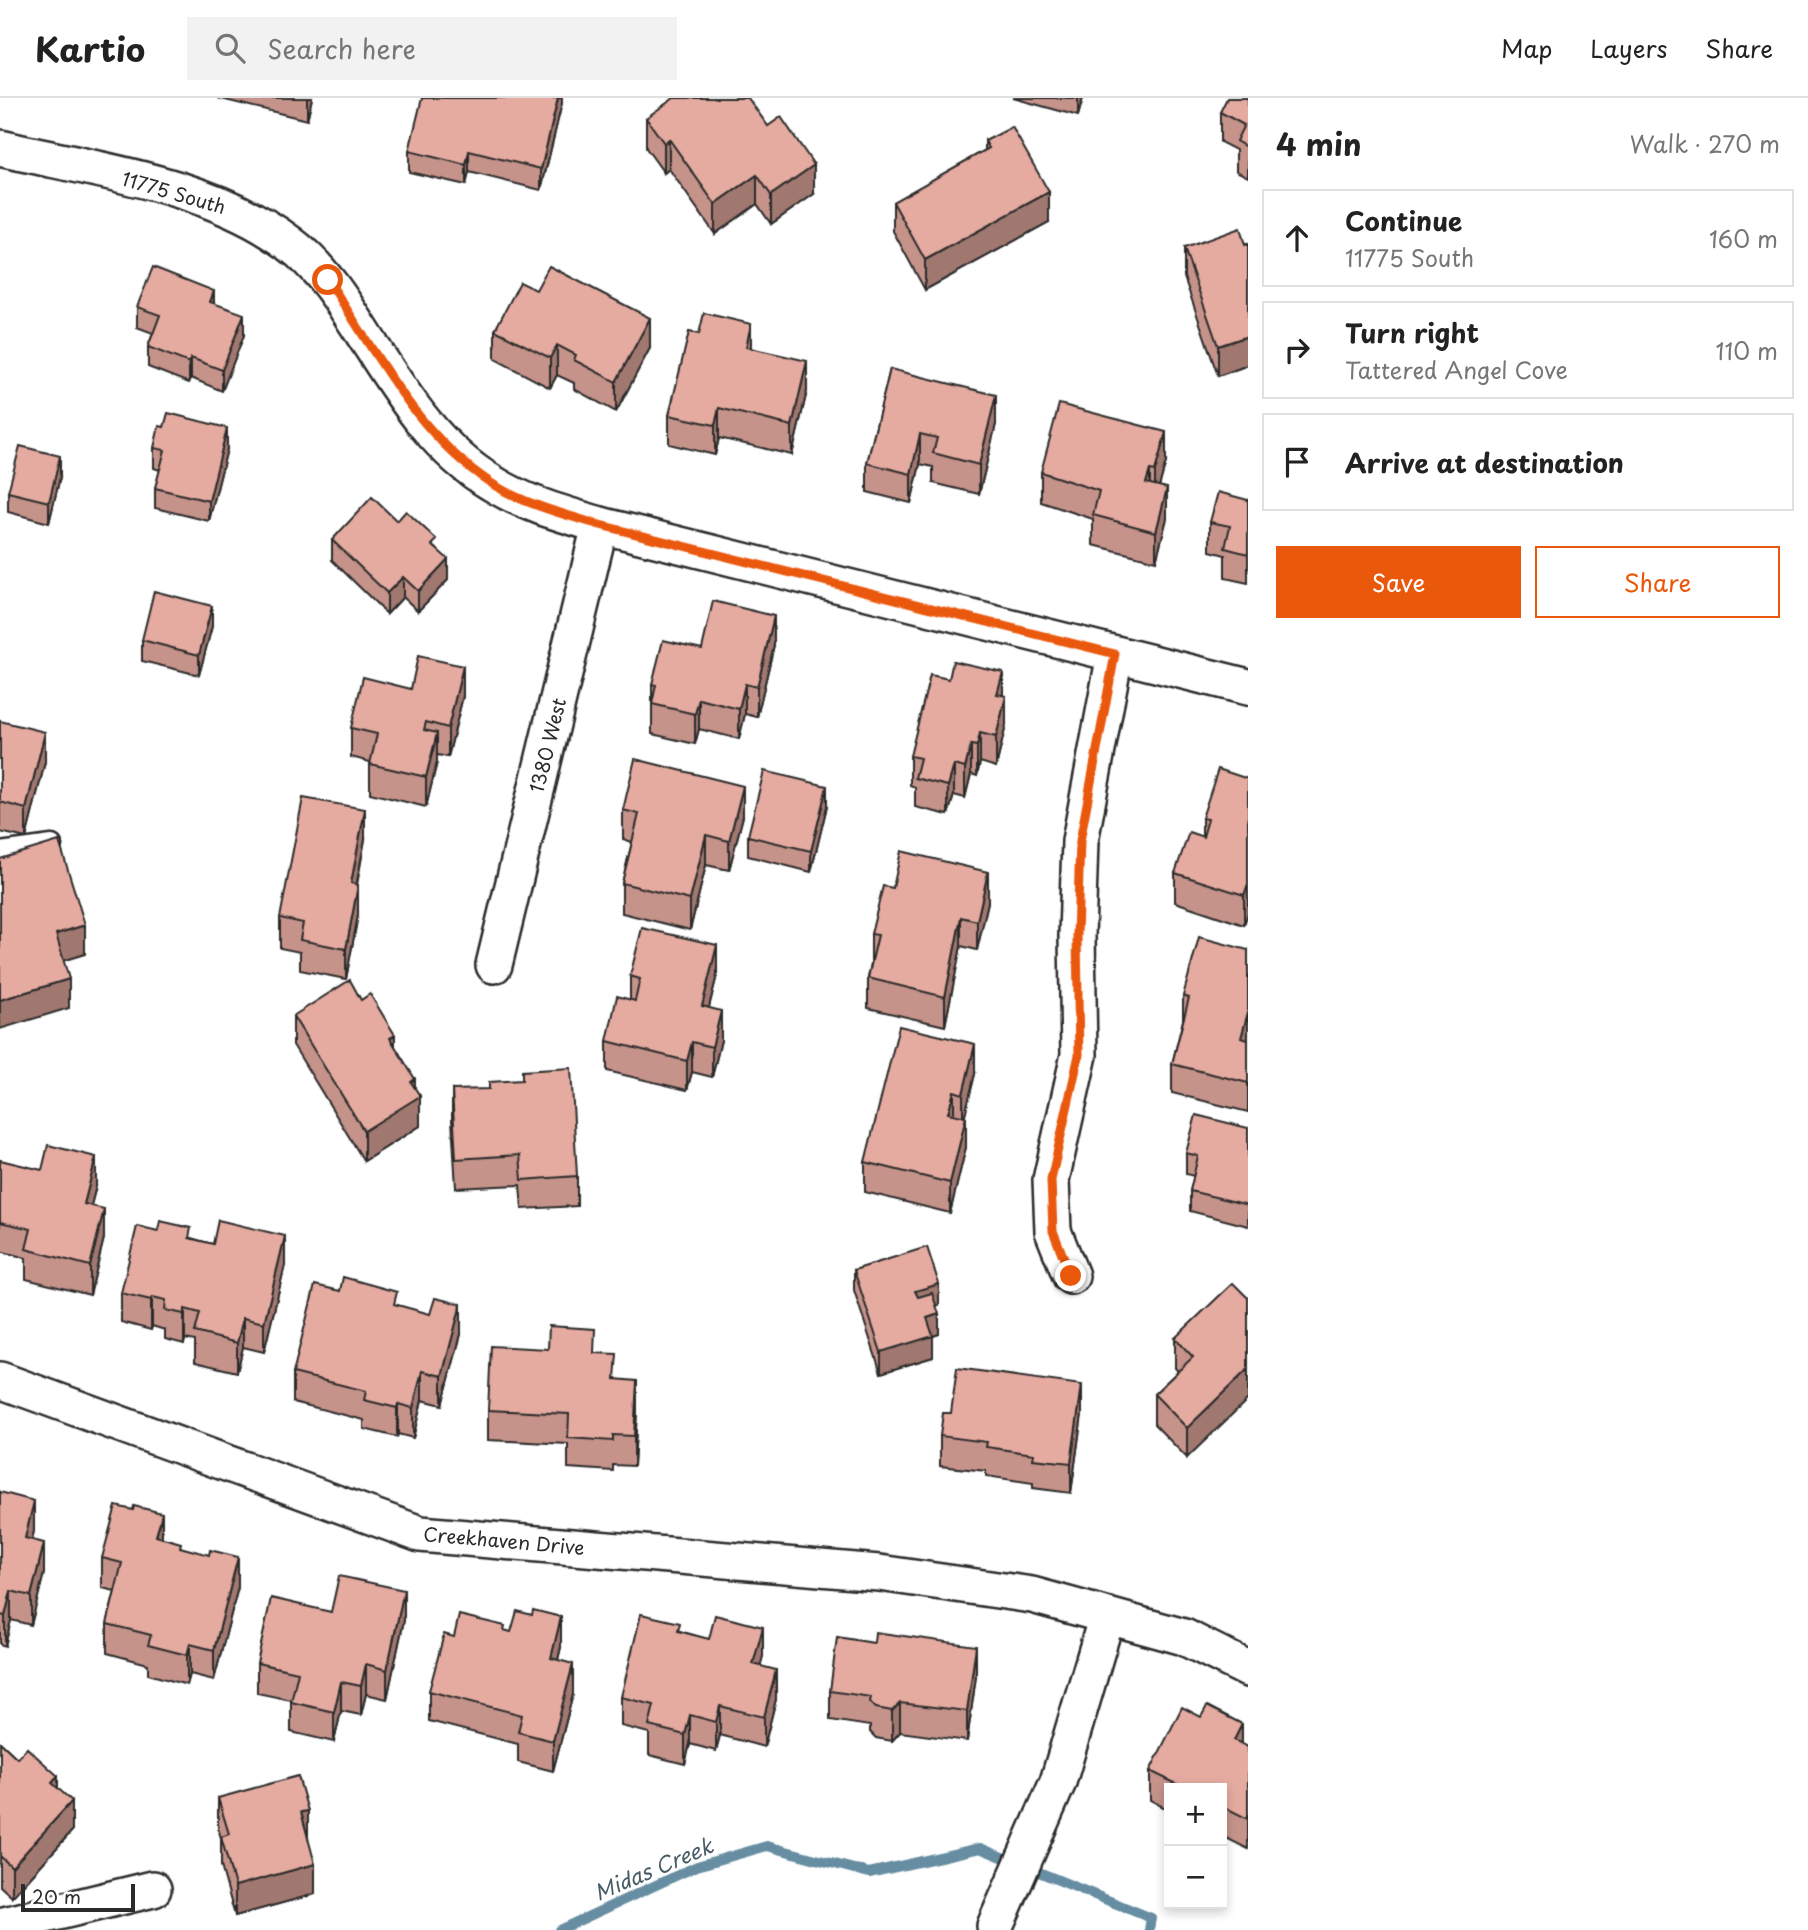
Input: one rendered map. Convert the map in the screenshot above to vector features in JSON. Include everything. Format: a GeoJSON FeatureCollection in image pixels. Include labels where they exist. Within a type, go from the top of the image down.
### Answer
{"type":"FeatureCollection","features":[{"type":"Feature","properties":{"kind":"street","name":"11775 South"},"geometry":{"type":"LineString","coordinates":[[0,148],[195,195],[246,214],[291,244],[328,280],[414,410],[449,450],[491,483],[539,506],[600,525],[1248,687]]}},
{"type":"Feature","properties":{"kind":"street","name":"1380 West"},"geometry":{"type":"LineString","coordinates":[[494,965],[600,525]]}},
{"type":"Feature","properties":{"kind":"street"},"geometry":{"type":"LineString","coordinates":[[1071,1276],[1053,1231],[1051,1180],[1079,1055],[1077,936],[1080,841],[1115,654]]}},
{"type":"Feature","properties":{"kind":"street","name":"Creekhaven Drive"},"geometry":{"type":"LineString","coordinates":[[0,1380],[420,1534],[879,1573],[1031,1595],[1184,1637],[1248,1669]]}},
{"type":"Feature","properties":{"kind":"street"},"geometry":{"type":"LineString","coordinates":[[995,1926],[1058,1782],[1107,1616]]}},
{"type":"Feature","properties":{"kind":"street"},"geometry":{"type":"LineString","coordinates":[[0,1926],[152,1889]]}},
{"type":"Feature","properties":{"kind":"lane"},"geometry":{"type":"LineString","coordinates":[[0,852],[52,845]]}},
{"type":"Feature","properties":{"kind":"building"},"geometry":{"type":"Polygon","coordinates":[[[422,98],[558,98],[541,169],[469,151],[466,165],[409,151],[422,98]]]}},
{"type":"Feature","properties":{"kind":"building"},"geometry":{"type":"Polygon","coordinates":[[[674,98],[748,98],[768,126],[781,117],[814,165],[771,195],[757,175],[715,204],[669,139],[664,143],[646,118],[674,98]]]}},
{"type":"Feature","properties":{"kind":"building"},"geometry":{"type":"Polygon","coordinates":[[[1227,98],[1248,98],[1248,148],[1236,141],[1244,125],[1220,112],[1227,98]]]}},
{"type":"Feature","properties":{"kind":"building"},"geometry":{"type":"Polygon","coordinates":[[[1012,127],[1049,192],[925,260],[893,202],[989,148],[985,141],[1012,127]]]}},
{"type":"Feature","properties":{"kind":"building"},"geometry":{"type":"Polygon","coordinates":[[[1240,228],[1245,245],[1248,244],[1248,336],[1218,346],[1184,248],[1240,228]]]}},
{"type":"Feature","properties":{"kind":"building"},"geometry":{"type":"Polygon","coordinates":[[[549,266],[650,318],[616,382],[574,360],[576,355],[557,345],[550,358],[495,330],[520,282],[536,290],[549,266]]]}},
{"type":"Feature","properties":{"kind":"building"},"geometry":{"type":"Polygon","coordinates":[[[153,267],[214,291],[210,302],[244,314],[222,370],[191,358],[189,363],[148,347],[160,315],[137,307],[153,267]]]}},
{"type":"Feature","properties":{"kind":"building"},"geometry":{"type":"Polygon","coordinates":[[[704,313],[751,324],[746,347],[807,361],[792,426],[719,408],[715,425],[669,415],[689,332],[699,334],[704,313]]]}},
{"type":"Feature","properties":{"kind":"building"},"geometry":{"type":"Polygon","coordinates":[[[890,369],[996,395],[979,465],[933,453],[937,438],[920,434],[911,474],[867,463],[890,369]]]}},
{"type":"Feature","properties":{"kind":"building"},"geometry":{"type":"Polygon","coordinates":[[[1059,404],[1166,432],[1155,471],[1150,470],[1146,483],[1167,488],[1156,532],[1093,515],[1099,491],[1041,472],[1059,404]]]}},
{"type":"Feature","properties":{"kind":"building"},"geometry":{"type":"Polygon","coordinates":[[[168,413],[227,428],[209,501],[155,488],[165,450],[154,448],[159,426],[164,427],[168,413]]]}},
{"type":"Feature","properties":{"kind":"building"},"geometry":{"type":"Polygon","coordinates":[[[20,446],[60,456],[49,502],[8,492],[20,446]]]}},
{"type":"Feature","properties":{"kind":"building"},"geometry":{"type":"Polygon","coordinates":[[[1218,492],[1248,500],[1248,554],[1225,548],[1230,526],[1210,522],[1218,492]]]}},
{"type":"Feature","properties":{"kind":"building"},"geometry":{"type":"Polygon","coordinates":[[[372,497],[397,521],[406,511],[437,540],[432,545],[448,559],[418,591],[403,577],[387,593],[332,540],[372,497]]]}},
{"type":"Feature","properties":{"kind":"building"},"geometry":{"type":"Polygon","coordinates":[[[154,591],[212,606],[199,655],[142,640],[154,591]]]}},
{"type":"Feature","properties":{"kind":"building"},"geometry":{"type":"Polygon","coordinates":[[[713,601],[774,616],[757,687],[745,684],[739,709],[699,699],[695,714],[652,704],[656,685],[652,684],[663,640],[702,649],[713,601]]]}},
{"type":"Feature","properties":{"kind":"building"},"geometry":{"type":"Polygon","coordinates":[[[418,656],[463,666],[448,728],[426,722],[424,730],[437,733],[426,777],[370,764],[377,734],[351,728],[363,677],[411,689],[418,656]]]}},
{"type":"Feature","properties":{"kind":"building"},"geometry":{"type":"Polygon","coordinates":[[[953,661],[1003,672],[997,694],[1006,696],[996,737],[980,733],[977,746],[971,745],[965,768],[954,765],[948,786],[915,778],[920,758],[910,756],[930,675],[949,679],[953,661]]]}},
{"type":"Feature","properties":{"kind":"building"},"geometry":{"type":"Polygon","coordinates":[[[0,721],[45,732],[26,809],[0,802],[0,721]]]}},
{"type":"Feature","properties":{"kind":"building"},"geometry":{"type":"Polygon","coordinates":[[[635,759],[743,786],[729,841],[706,835],[690,900],[622,883],[639,814],[623,810],[635,759]]]}},
{"type":"Feature","properties":{"kind":"building"},"geometry":{"type":"Polygon","coordinates":[[[1218,769],[1248,779],[1248,884],[1244,895],[1175,873],[1189,832],[1203,837],[1208,819],[1202,818],[1218,769]]]}},
{"type":"Feature","properties":{"kind":"building"},"geometry":{"type":"Polygon","coordinates":[[[764,771],[827,786],[811,851],[748,836],[764,771]]]}},
{"type":"Feature","properties":{"kind":"building"},"geometry":{"type":"Polygon","coordinates":[[[303,798],[365,809],[351,883],[358,885],[346,949],[300,940],[303,923],[280,918],[303,798]]]}},
{"type":"Feature","properties":{"kind":"building"},"geometry":{"type":"Polygon","coordinates":[[[59,841],[85,925],[56,934],[69,979],[0,1000],[0,859],[59,841]]]}},
{"type":"Feature","properties":{"kind":"building"},"geometry":{"type":"Polygon","coordinates":[[[901,851],[988,872],[977,921],[961,917],[945,997],[868,978],[878,935],[871,934],[883,886],[893,888],[901,851]]]}},
{"type":"Feature","properties":{"kind":"building"},"geometry":{"type":"Polygon","coordinates":[[[642,928],[717,945],[702,1006],[721,1011],[712,1047],[692,1042],[687,1061],[607,1041],[617,996],[635,1001],[640,979],[630,976],[642,928]]]}},
{"type":"Feature","properties":{"kind":"building"},"geometry":{"type":"Polygon","coordinates":[[[1199,937],[1248,950],[1248,1012],[1241,1038],[1248,1040],[1248,1083],[1172,1064],[1189,998],[1183,996],[1199,937]]]}},
{"type":"Feature","properties":{"kind":"building"},"geometry":{"type":"Polygon","coordinates":[[[350,980],[361,1000],[370,994],[395,1035],[390,1038],[415,1079],[411,1082],[420,1096],[364,1131],[293,1016],[350,980]]]}},
{"type":"Feature","properties":{"kind":"building"},"geometry":{"type":"Polygon","coordinates":[[[899,1026],[975,1044],[963,1094],[954,1091],[948,1113],[966,1117],[950,1183],[865,1162],[899,1026]]]}},
{"type":"Feature","properties":{"kind":"building"},"geometry":{"type":"Polygon","coordinates":[[[571,1068],[577,1176],[522,1180],[520,1155],[456,1159],[452,1090],[489,1089],[489,1082],[522,1080],[522,1071],[571,1068]]]}},
{"type":"Feature","properties":{"kind":"building"},"geometry":{"type":"Polygon","coordinates":[[[1196,1115],[1248,1128],[1248,1205],[1190,1191],[1198,1156],[1186,1153],[1196,1115]]]}},
{"type":"Feature","properties":{"kind":"building"},"geometry":{"type":"Polygon","coordinates":[[[48,1145],[96,1157],[84,1204],[104,1209],[90,1266],[26,1249],[31,1229],[0,1222],[0,1160],[42,1170],[48,1145]]]}},
{"type":"Feature","properties":{"kind":"building"},"geometry":{"type":"Polygon","coordinates":[[[218,1220],[285,1236],[264,1323],[243,1318],[237,1343],[195,1332],[200,1313],[185,1309],[184,1314],[165,1310],[166,1300],[152,1297],[151,1300],[121,1293],[137,1226],[158,1231],[160,1221],[191,1228],[189,1238],[213,1244],[218,1220]]]}},
{"type":"Feature","properties":{"kind":"building"},"geometry":{"type":"Polygon","coordinates":[[[927,1247],[939,1284],[915,1291],[918,1297],[932,1293],[939,1314],[927,1318],[933,1336],[881,1352],[854,1270],[927,1247]]]}},
{"type":"Feature","properties":{"kind":"building"},"geometry":{"type":"Polygon","coordinates":[[[343,1277],[397,1292],[394,1304],[430,1314],[435,1298],[461,1304],[442,1376],[422,1371],[413,1408],[398,1404],[397,1408],[364,1400],[366,1391],[293,1373],[315,1285],[340,1291],[343,1277]]]}},
{"type":"Feature","properties":{"kind":"building"},"geometry":{"type":"Polygon","coordinates":[[[1233,1283],[1248,1298],[1248,1369],[1187,1428],[1154,1394],[1193,1357],[1175,1338],[1233,1283]]]}},
{"type":"Feature","properties":{"kind":"building"},"geometry":{"type":"Polygon","coordinates":[[[549,1326],[595,1329],[594,1353],[617,1354],[615,1379],[637,1381],[634,1436],[613,1435],[613,1441],[568,1438],[569,1414],[488,1410],[491,1346],[548,1349],[549,1326]]]}},
{"type":"Feature","properties":{"kind":"building"},"geometry":{"type":"Polygon","coordinates":[[[957,1368],[1082,1385],[1071,1463],[1033,1459],[1034,1454],[986,1447],[987,1442],[940,1436],[943,1413],[951,1413],[957,1368]]]}},
{"type":"Feature","properties":{"kind":"building"},"geometry":{"type":"Polygon","coordinates":[[[0,1492],[34,1501],[25,1538],[44,1543],[31,1596],[11,1591],[5,1616],[0,1615],[0,1492]]]}},
{"type":"Feature","properties":{"kind":"building"},"geometry":{"type":"Polygon","coordinates":[[[116,1506],[133,1510],[134,1506],[162,1513],[156,1536],[181,1543],[180,1547],[209,1555],[210,1550],[238,1557],[214,1650],[190,1644],[187,1655],[148,1645],[151,1635],[107,1624],[122,1563],[102,1558],[116,1506]]]}},
{"type":"Feature","properties":{"kind":"building"},"geometry":{"type":"Polygon","coordinates":[[[339,1576],[404,1590],[387,1670],[366,1664],[361,1686],[341,1682],[334,1712],[291,1702],[298,1672],[257,1663],[271,1598],[331,1612],[339,1576]]]}},
{"type":"Feature","properties":{"kind":"building"},"geometry":{"type":"Polygon","coordinates":[[[533,1610],[561,1617],[551,1658],[573,1664],[553,1741],[518,1732],[522,1715],[429,1691],[444,1634],[454,1637],[459,1615],[505,1626],[504,1630],[511,1632],[517,1611],[532,1615],[533,1610]]]}},
{"type":"Feature","properties":{"kind":"building"},"geometry":{"type":"Polygon","coordinates":[[[641,1614],[680,1623],[678,1631],[709,1639],[715,1615],[763,1627],[753,1664],[776,1670],[764,1717],[720,1706],[716,1722],[690,1715],[685,1735],[649,1726],[654,1705],[621,1697],[641,1614]]]}},
{"type":"Feature","properties":{"kind":"building"},"geometry":{"type":"Polygon","coordinates":[[[875,1632],[976,1646],[967,1711],[900,1703],[892,1711],[876,1708],[870,1702],[871,1697],[830,1691],[837,1637],[874,1643],[875,1632]]]}},
{"type":"Feature","properties":{"kind":"building"},"geometry":{"type":"Polygon","coordinates":[[[1207,1706],[1242,1724],[1234,1740],[1248,1747],[1248,1819],[1227,1808],[1227,1783],[1175,1783],[1150,1771],[1182,1707],[1201,1717],[1207,1706]]]}},
{"type":"Feature","properties":{"kind":"building"},"geometry":{"type":"Polygon","coordinates":[[[0,1742],[17,1758],[27,1748],[58,1776],[52,1783],[72,1801],[12,1867],[0,1856],[0,1742]]]}},
{"type":"Feature","properties":{"kind":"building"},"geometry":{"type":"Polygon","coordinates":[[[298,1776],[308,1811],[301,1812],[315,1864],[235,1886],[221,1837],[229,1834],[218,1798],[298,1776]]]}},
{"type":"Feature","properties":{"kind":"waterway","name":"Midas Creek"},"geometry":{"type":"LineString","coordinates":[[559,1930],[697,1866],[767,1846],[869,1873],[980,1848],[1151,1918],[1149,1930]]}},
{"type":"Feature","properties":{"kind":"route"},"geometry":{"type":"LineString","coordinates":[[328,280],[414,410],[449,450],[491,483],[539,506],[600,525],[1115,654],[1080,841],[1077,889],[1079,1055],[1051,1180],[1053,1231],[1071,1276]]}}]}
